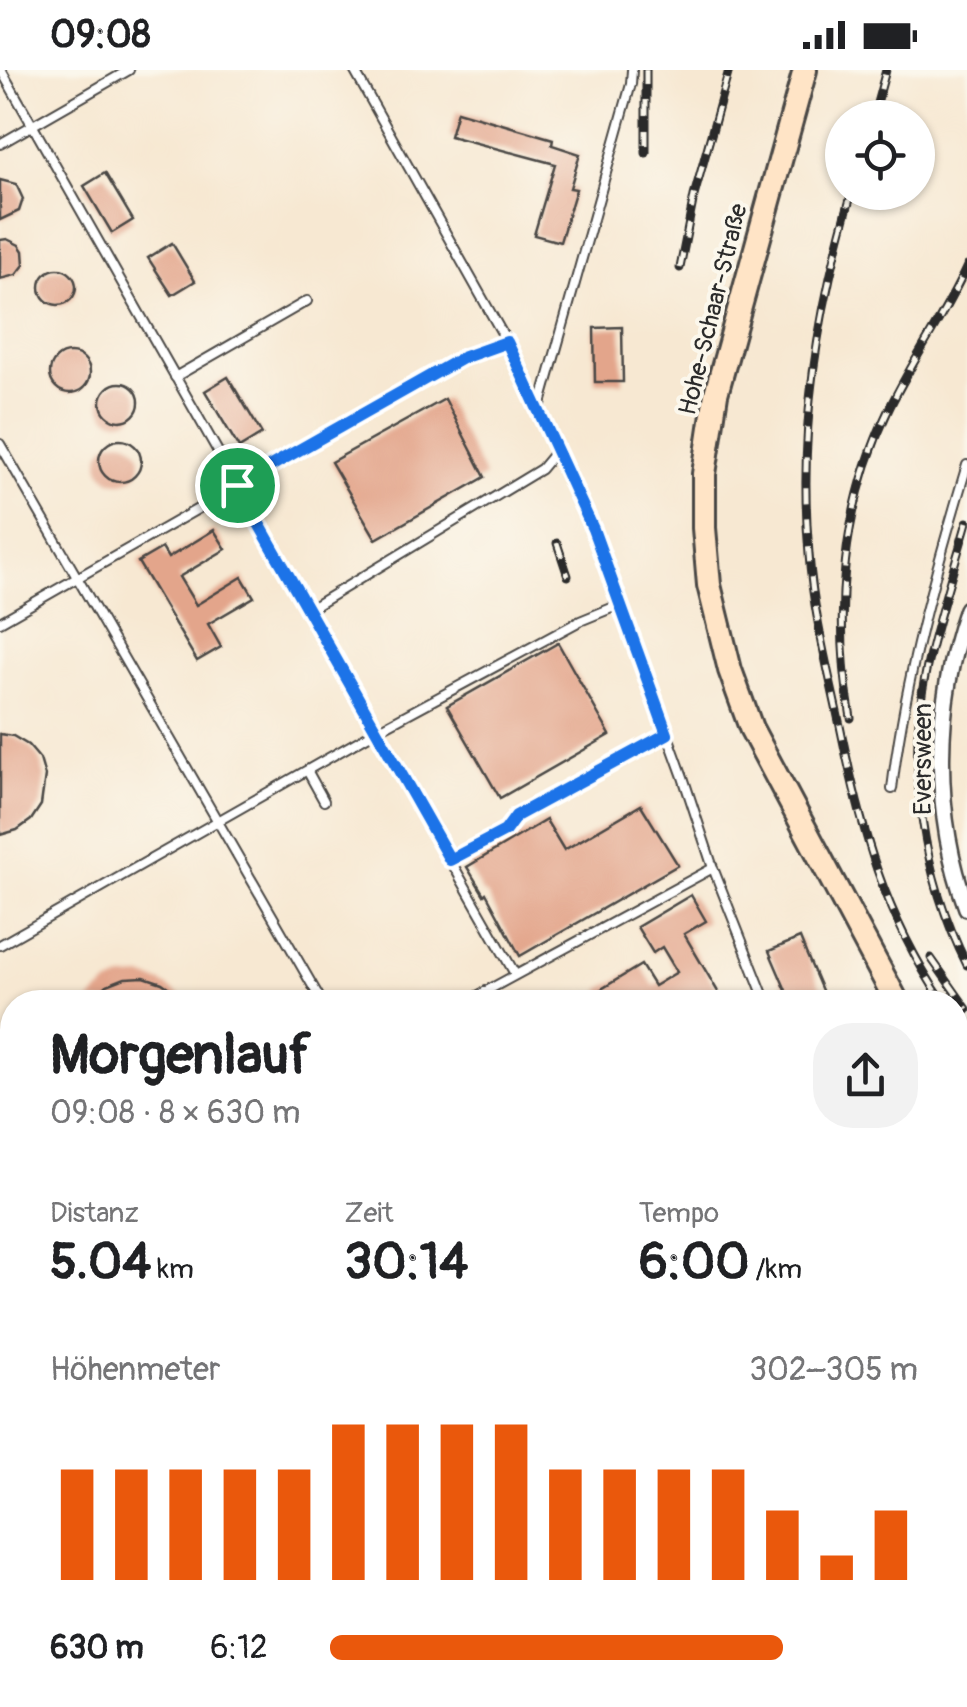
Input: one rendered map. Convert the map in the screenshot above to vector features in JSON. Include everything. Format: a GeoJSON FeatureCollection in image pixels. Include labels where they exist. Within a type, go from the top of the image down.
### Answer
{"type":"FeatureCollection","features":[{"type":"Feature","properties":{"kind":"main road","name":"Hohe-Schaar-Straße"},"geometry":{"type":"LineString","coordinates":[[805,70],[716,394],[704,474],[707,566],[720,633],[751,728],[892,990]]}},
{"type":"Feature","properties":{"kind":"street","name":"Eversween"},"geometry":{"type":"LineString","coordinates":[[967,608],[950,670],[942,755],[951,854],[967,908]]}},
{"type":"Feature","properties":{"kind":"lane"},"geometry":{"type":"LineString","coordinates":[[1,70],[514,974]]}},
{"type":"Feature","properties":{"kind":"lane"},"geometry":{"type":"LineString","coordinates":[[0,144],[130,70]]}},
{"type":"Feature","properties":{"kind":"lane"},"geometry":{"type":"LineString","coordinates":[[354,70],[507,342],[593,529],[713,868],[761,990]]}},
{"type":"Feature","properties":{"kind":"lane"},"geometry":{"type":"LineString","coordinates":[[538,411],[626,104],[632,70]]}},
{"type":"Feature","properties":{"kind":"lane"},"geometry":{"type":"LineString","coordinates":[[176,377],[307,301]]}},
{"type":"Feature","properties":{"kind":"lane"},"geometry":{"type":"LineString","coordinates":[[0,622],[462,358],[507,342]]}},
{"type":"Feature","properties":{"kind":"lane"},"geometry":{"type":"LineString","coordinates":[[0,444],[315,990]]}},
{"type":"Feature","properties":{"kind":"lane"},"geometry":{"type":"LineString","coordinates":[[308,610],[541,469],[556,451]]}},
{"type":"Feature","properties":{"kind":"lane"},"geometry":{"type":"LineString","coordinates":[[892,789],[898,734],[925,608],[967,465]]}},
{"type":"Feature","properties":{"kind":"lane"},"geometry":{"type":"LineString","coordinates":[[0,946],[376,731],[580,620],[619,604]]}},
{"type":"Feature","properties":{"kind":"lane"},"geometry":{"type":"LineString","coordinates":[[450,860],[505,831],[516,816],[667,734]]}},
{"type":"Feature","properties":{"kind":"lane"},"geometry":{"type":"LineString","coordinates":[[308,772],[324,801]]}},
{"type":"Feature","properties":{"kind":"lane"},"geometry":{"type":"LineString","coordinates":[[487,990],[713,868]]}},
{"type":"Feature","properties":{"kind":"building"},"geometry":{"type":"Polygon","coordinates":[[[457,111],[553,139],[552,145],[580,154],[570,188],[576,189],[560,242],[534,235],[555,164],[450,136],[457,111]]]}},
{"type":"Feature","properties":{"kind":"building"},"geometry":{"type":"Polygon","coordinates":[[[105,173],[133,220],[112,233],[84,186],[105,173]]]}},
{"type":"Feature","properties":{"kind":"building"},"geometry":{"type":"Polygon","coordinates":[[[0,180],[16,184],[23,199],[19,211],[0,220],[0,180]]]}},
{"type":"Feature","properties":{"kind":"building"},"geometry":{"type":"Polygon","coordinates":[[[7,239],[23,251],[24,265],[16,275],[0,279],[0,240],[7,239]]]}},
{"type":"Feature","properties":{"kind":"building"},"geometry":{"type":"Polygon","coordinates":[[[172,243],[195,281],[172,295],[148,258],[172,243]]]}},
{"type":"Feature","properties":{"kind":"building"},"geometry":{"type":"Polygon","coordinates":[[[58,269],[71,274],[76,287],[71,300],[58,305],[45,300],[40,287],[45,274],[58,269]]]}},
{"type":"Feature","properties":{"kind":"building"},"geometry":{"type":"Polygon","coordinates":[[[622,327],[623,382],[595,382],[594,328],[622,327]]]}},
{"type":"Feature","properties":{"kind":"building"},"geometry":{"type":"Polygon","coordinates":[[[70,353],[84,359],[90,373],[84,387],[70,393],[56,387],[50,373],[56,359],[70,353]]]}},
{"type":"Feature","properties":{"kind":"building"},"geometry":{"type":"Polygon","coordinates":[[[228,377],[262,434],[239,448],[205,391],[228,377]]]}},
{"type":"Feature","properties":{"kind":"building"},"geometry":{"type":"Polygon","coordinates":[[[120,383],[134,388],[139,402],[134,416],[120,421],[106,416],[101,402],[106,388],[120,383]]]}},
{"type":"Feature","properties":{"kind":"building"},"geometry":{"type":"Polygon","coordinates":[[[445,399],[485,477],[376,539],[331,462],[445,399]]]}},
{"type":"Feature","properties":{"kind":"building"},"geometry":{"type":"Polygon","coordinates":[[[120,440],[135,446],[141,461],[135,476],[120,482],[105,476],[99,461],[105,446],[120,440]]]}},
{"type":"Feature","properties":{"kind":"building"},"geometry":{"type":"Polygon","coordinates":[[[214,530],[226,549],[179,577],[196,605],[242,577],[254,597],[208,624],[221,647],[197,661],[138,562],[162,548],[168,558],[214,530]]]}},
{"type":"Feature","properties":{"kind":"building"},"geometry":{"type":"Polygon","coordinates":[[[558,643],[610,735],[500,798],[447,706],[558,643]]]}},
{"type":"Feature","properties":{"kind":"building"},"geometry":{"type":"Polygon","coordinates":[[[0,734],[28,745],[40,759],[45,776],[41,805],[31,820],[0,835],[0,734]]]}},
{"type":"Feature","properties":{"kind":"building"},"geometry":{"type":"Polygon","coordinates":[[[641,805],[678,865],[520,956],[486,893],[467,867],[546,820],[564,850],[641,805]]]}},
{"type":"Feature","properties":{"kind":"building"},"geometry":{"type":"Polygon","coordinates":[[[691,895],[706,921],[684,934],[717,990],[600,990],[641,965],[654,986],[677,972],[662,947],[653,953],[637,927],[691,895]]]}},
{"type":"Feature","properties":{"kind":"building"},"geometry":{"type":"Polygon","coordinates":[[[800,938],[822,990],[786,990],[769,951],[800,938]]]}},
{"type":"Feature","properties":{"kind":"building"},"geometry":{"type":"Polygon","coordinates":[[[144,977],[172,990],[102,990],[125,978],[144,977]]]}},
{"type":"Feature","properties":{"kind":"railway"},"geometry":{"type":"LineString","coordinates":[[646,70],[646,153]]}},
{"type":"Feature","properties":{"kind":"railway"},"geometry":{"type":"LineString","coordinates":[[680,268],[694,196],[729,70]]}},
{"type":"Feature","properties":{"kind":"railway"},"geometry":{"type":"LineString","coordinates":[[878,100],[886,70]]}},
{"type":"Feature","properties":{"kind":"railway"},"geometry":{"type":"LineString","coordinates":[[847,210],[813,371],[806,461],[811,576],[826,662],[866,835],[890,903],[935,990]]}},
{"type":"Feature","properties":{"kind":"railway"},"geometry":{"type":"LineString","coordinates":[[851,718],[843,601],[845,562],[860,486],[887,413],[967,266]]}},
{"type":"Feature","properties":{"kind":"railway"},"geometry":{"type":"LineString","coordinates":[[967,522],[926,671],[918,745],[922,821],[929,859],[939,896],[967,965]]}},
{"type":"Feature","properties":{"kind":"railway"},"geometry":{"type":"LineString","coordinates":[[557,543],[568,576]]}},
{"type":"Feature","properties":{"kind":"railway"},"geometry":{"type":"LineString","coordinates":[[931,958],[954,990]]}},
{"type":"Feature","properties":{"kind":"route"},"geometry":{"type":"LineString","coordinates":[[507,342],[593,529],[667,734],[516,816],[505,831],[450,860],[237,485],[462,358],[507,342]]}}]}
